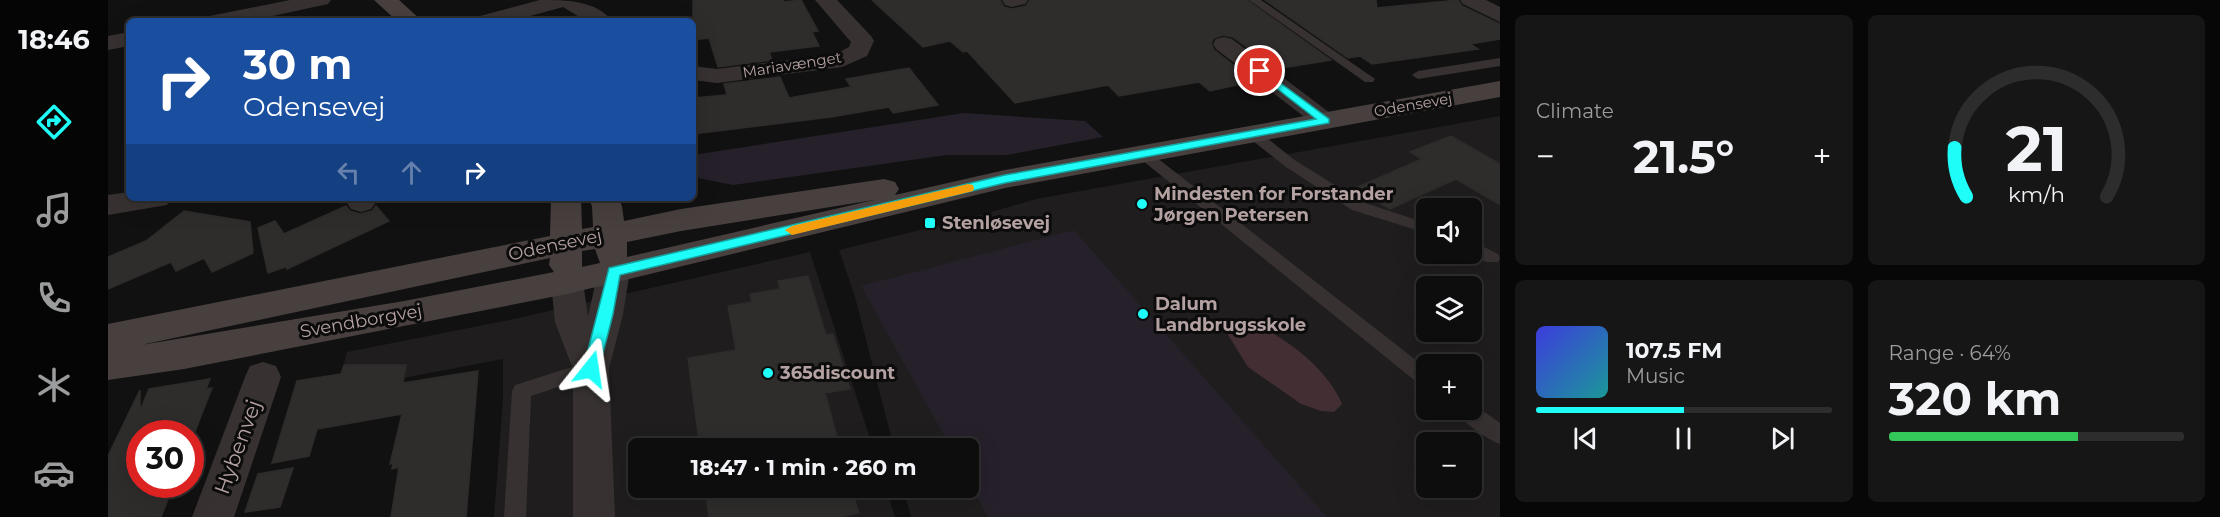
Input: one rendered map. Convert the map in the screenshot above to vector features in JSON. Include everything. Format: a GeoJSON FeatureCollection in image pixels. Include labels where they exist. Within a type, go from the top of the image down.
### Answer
{"type":"FeatureCollection","features":[{"type":"Feature","properties":{"kind":"main road"},"geometry":{"type":"LineString","coordinates":[[385,0],[407,18]]}},
{"type":"Feature","properties":{"kind":"main road","name":"Odensevej"},"geometry":{"type":"LineString","coordinates":[[612,253],[1142,153],[1500,89]]}},
{"type":"Feature","properties":{"kind":"main road","name":"Odensevej"},"geometry":{"type":"LineString","coordinates":[[612,253],[804,214],[850,193],[930,182],[1005,179]]}},
{"type":"Feature","properties":{"kind":"main road"},"geometry":{"type":"LineString","coordinates":[[566,201],[566,262],[584,254],[612,253],[604,201]]}},
{"type":"Feature","properties":{"kind":"main road","name":"Odensevej"},"geometry":{"type":"LineString","coordinates":[[108,338],[566,262]]}},
{"type":"Feature","properties":{"kind":"main road","name":"Svendborgvej"},"geometry":{"type":"LineString","coordinates":[[108,365],[184,354],[566,262]]}},
{"type":"Feature","properties":{"kind":"street"},"geometry":{"type":"LineString","coordinates":[[233,18],[321,0]]}},
{"type":"Feature","properties":{"kind":"street"},"geometry":{"type":"LineString","coordinates":[[499,18],[565,0],[596,18]]}},
{"type":"Feature","properties":{"kind":"street","name":"Mariavænget"},"geometry":{"type":"LineString","coordinates":[[696,73],[717,76],[842,60],[859,51],[863,41],[825,0]]}},
{"type":"Feature","properties":{"kind":"street"},"geometry":{"type":"LineString","coordinates":[[1470,0],[1500,16]]}},
{"type":"Feature","properties":{"kind":"street"},"geometry":{"type":"LineString","coordinates":[[108,43],[126,40]]}},
{"type":"Feature","properties":{"kind":"street"},"geometry":{"type":"LineString","coordinates":[[1224,44],[1325,121]]}},
{"type":"Feature","properties":{"kind":"street"},"geometry":{"type":"LineString","coordinates":[[108,206],[139,201]]}},
{"type":"Feature","properties":{"kind":"street"},"geometry":{"type":"LineString","coordinates":[[594,517],[591,369],[606,314],[612,253]]}},
{"type":"Feature","properties":{"kind":"street"},"geometry":{"type":"LineString","coordinates":[[566,262],[572,322],[591,369]]}},
{"type":"Feature","properties":{"kind":"street","name":"Hybenvej"},"geometry":{"type":"LineString","coordinates":[[213,517],[263,377]]}},
{"type":"Feature","properties":{"kind":"lane"},"geometry":{"type":"LineString","coordinates":[[1254,0],[1369,79]]}},
{"type":"Feature","properties":{"kind":"lane"},"geometry":{"type":"LineString","coordinates":[[1418,75],[1500,62]]}},
{"type":"Feature","properties":{"kind":"lane"},"geometry":{"type":"LineString","coordinates":[[1253,134],[1291,165],[1357,206],[1416,225]]}},
{"type":"Feature","properties":{"kind":"lane"},"geometry":{"type":"LineString","coordinates":[[1142,153],[1219,217],[1416,370]]}},
{"type":"Feature","properties":{"kind":"lane"},"geometry":{"type":"LineString","coordinates":[[1482,252],[1497,259]]}},
{"type":"Feature","properties":{"kind":"lane"},"geometry":{"type":"LineString","coordinates":[[515,517],[522,392],[591,369]]}},
{"type":"Feature","properties":{"kind":"lane"},"geometry":{"type":"LineString","coordinates":[[1480,420],[1500,435]]}},
{"type":"Feature","properties":{"kind":"shaded area"},"geometry":{"type":"Polygon","coordinates":[[[964,113],[1085,121],[1103,137],[1007,155],[947,155],[733,185],[696,178],[696,155],[964,113]]]}},
{"type":"Feature","properties":{"kind":"shaded area","name":"Dalum Landbrugsskole"},"geometry":{"type":"Polygon","coordinates":[[[1500,116],[1500,517],[911,517],[906,498],[979,498],[979,438],[891,438],[855,297],[839,250],[1036,199],[1500,116]]]}},
{"type":"Feature","properties":{"kind":"shaded area"},"geometry":{"type":"Polygon","coordinates":[[[1074,230],[1327,517],[988,517],[978,498],[979,438],[945,438],[861,286],[1074,230]]]}},
{"type":"Feature","properties":{"kind":"shaded area"},"geometry":{"type":"Polygon","coordinates":[[[810,252],[870,438],[628,438],[628,498],[889,498],[895,517],[494,517],[503,399],[503,359],[403,378],[396,415],[327,428],[347,352],[509,320],[810,252]]]}},
{"type":"Feature","properties":{"kind":"shaded area"},"geometry":{"type":"Polygon","coordinates":[[[1242,319],[1271,332],[1300,352],[1325,377],[1342,404],[1334,412],[1321,411],[1301,404],[1248,367],[1225,330],[1230,321],[1242,319]]]}},
{"type":"Feature","properties":{"kind":"building"},"geometry":{"type":"Polygon","coordinates":[[[693,0],[783,0],[784,2],[801,0],[818,31],[812,32],[819,46],[769,52],[772,60],[718,67],[709,38],[696,40],[696,18],[693,18],[693,0]]]}},
{"type":"Feature","properties":{"kind":"building"},"geometry":{"type":"Polygon","coordinates":[[[872,0],[1000,0],[1004,7],[1012,9],[1026,6],[1030,0],[1247,0],[1331,60],[1276,69],[1233,37],[1223,35],[1214,38],[1211,43],[1214,50],[1254,81],[1210,91],[1199,82],[1119,96],[1108,85],[1015,103],[967,51],[963,52],[950,41],[923,47],[872,0]]]}},
{"type":"Feature","properties":{"kind":"building"},"geometry":{"type":"Polygon","coordinates":[[[1265,0],[1376,0],[1377,8],[1458,0],[1462,6],[1500,24],[1500,39],[1470,44],[1478,49],[1372,64],[1360,56],[1348,58],[1265,0]]]}},
{"type":"Feature","properties":{"kind":"building"},"geometry":{"type":"Polygon","coordinates":[[[909,68],[938,105],[893,113],[889,107],[831,117],[696,134],[696,98],[727,95],[724,84],[780,77],[789,98],[851,87],[846,79],[909,68]]]}},
{"type":"Feature","properties":{"kind":"building"},"geometry":{"type":"Polygon","coordinates":[[[1451,136],[1500,164],[1500,205],[1456,179],[1390,209],[1355,188],[1422,159],[1410,152],[1451,136]]]}},
{"type":"Feature","properties":{"kind":"building"},"geometry":{"type":"Polygon","coordinates":[[[346,206],[350,211],[360,214],[372,211],[376,206],[389,221],[287,269],[288,266],[268,273],[258,228],[275,221],[284,234],[346,206]]]}},
{"type":"Feature","properties":{"kind":"building"},"geometry":{"type":"Polygon","coordinates":[[[184,211],[250,222],[253,253],[212,272],[204,258],[176,271],[171,262],[108,289],[108,257],[146,241],[184,211]]]}},
{"type":"Feature","properties":{"kind":"building","name":"365discount"},"geometry":{"type":"Polygon","coordinates":[[[808,276],[826,335],[833,334],[850,389],[825,393],[837,438],[699,438],[688,358],[736,350],[728,306],[752,302],[750,294],[780,289],[778,281],[808,276]]]}},
{"type":"Feature","properties":{"kind":"building"},"geometry":{"type":"Polygon","coordinates":[[[344,365],[406,365],[403,383],[478,371],[466,517],[391,517],[399,467],[392,469],[393,463],[390,464],[402,414],[317,429],[309,456],[272,463],[297,381],[341,374],[344,365]]]}},
{"type":"Feature","properties":{"kind":"building"},"geometry":{"type":"Polygon","coordinates":[[[210,379],[206,389],[212,388],[199,420],[126,420],[126,498],[168,498],[161,517],[108,517],[108,456],[140,390],[140,411],[149,389],[210,379]]]}},
{"type":"Feature","properties":{"kind":"building"},"geometry":{"type":"Polygon","coordinates":[[[293,468],[280,507],[245,512],[258,474],[293,468]]]}},
{"type":"Feature","properties":{"kind":"building"},"geometry":{"type":"Polygon","coordinates":[[[706,498],[854,498],[859,513],[840,517],[709,517],[706,498]]]}},
{"type":"Feature","properties":{"kind":"slow traffic"},"geometry":{"type":"LineString","coordinates":[[792,230],[968,188]]}},
{"type":"Feature","properties":{"kind":"place","name":"Mindesten for Forstander Jørgen Petersen"},"geometry":{"type":"Point","coordinates":[1142,204]}},
{"type":"Feature","properties":{"kind":"place","name":"Stenløsevej"},"geometry":{"type":"Point","coordinates":[930,223]}},
{"type":"Feature","properties":{"kind":"place","name":"Dalum Landbrugsskole"},"geometry":{"type":"Point","coordinates":[1143,314]}},
{"type":"Feature","properties":{"kind":"place","name":"365discount"},"geometry":{"type":"Point","coordinates":[768,373]}},
{"type":"Feature","properties":{"kind":"route"},"geometry":{"type":"LineString","coordinates":[[591,369],[606,314],[614,271],[1005,179],[1325,121],[1260,71]]}}]}
